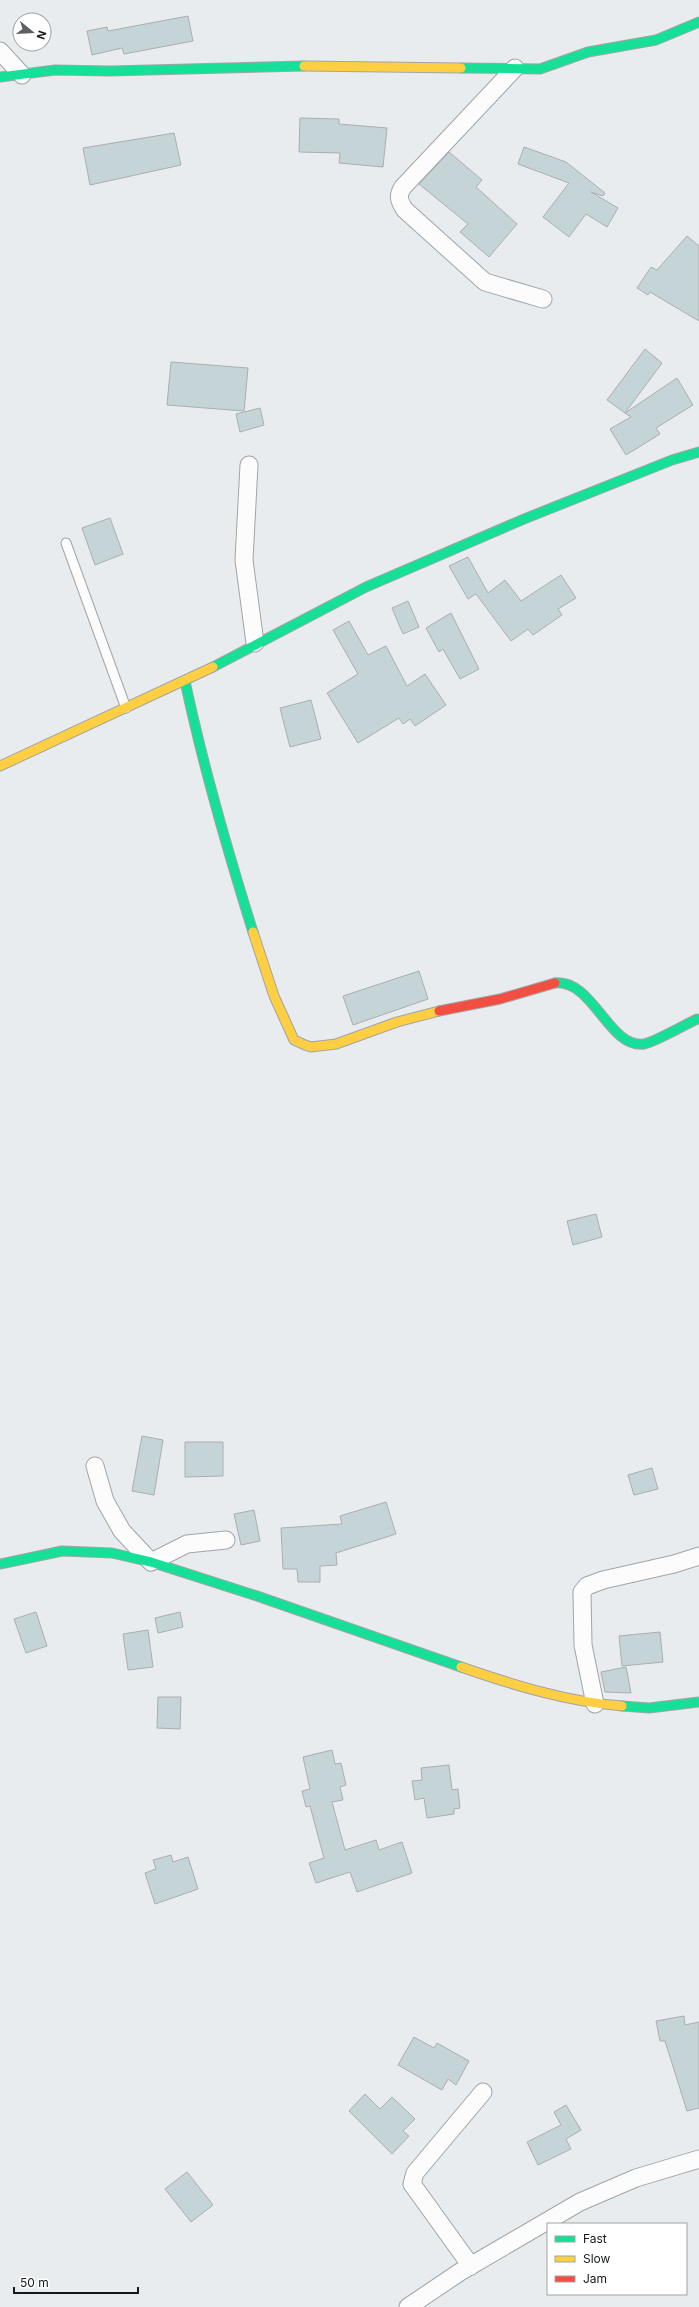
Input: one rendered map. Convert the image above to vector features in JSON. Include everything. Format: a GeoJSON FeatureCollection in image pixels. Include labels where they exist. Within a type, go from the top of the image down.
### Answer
{"type":"FeatureCollection","features":[{"type":"Feature","properties":{"kind":"street"},"geometry":{"type":"LineString","coordinates":[[0,76],[22,75],[55,70],[110,71],[298,66],[540,69],[588,52],[656,40],[699,22]]}},
{"type":"Feature","properties":{"kind":"street"},"geometry":{"type":"LineString","coordinates":[[0,51],[22,75]]}},
{"type":"Feature","properties":{"kind":"street"},"geometry":{"type":"LineString","coordinates":[[516,68],[403,187],[399,193],[399,202],[405,210],[485,282],[543,300]]}},
{"type":"Feature","properties":{"kind":"street"},"geometry":{"type":"LineString","coordinates":[[0,766],[185,681],[255,643],[366,587],[516,522],[672,460],[699,452]]}},
{"type":"Feature","properties":{"kind":"street"},"geometry":{"type":"LineString","coordinates":[[249,465],[244,560],[255,643]]}},
{"type":"Feature","properties":{"kind":"street"},"geometry":{"type":"LineString","coordinates":[[185,681],[202,760],[224,841],[274,996],[294,1040],[309,1047],[352,1040],[382,1027],[409,1018],[446,1009],[479,1004],[537,988],[566,983],[577,989],[590,1002],[609,1026],[623,1038],[644,1044],[697,1019]]}},
{"type":"Feature","properties":{"kind":"street"},"geometry":{"type":"LineString","coordinates":[[95,1466],[105,1501],[122,1531],[151,1562]]}},
{"type":"Feature","properties":{"kind":"street"},"geometry":{"type":"LineString","coordinates":[[151,1562],[187,1544],[226,1540]]}},
{"type":"Feature","properties":{"kind":"street"},"geometry":{"type":"LineString","coordinates":[[0,1564],[62,1551],[112,1553],[151,1562],[504,1682],[595,1704],[649,1708],[699,1702]]}},
{"type":"Feature","properties":{"kind":"street"},"geometry":{"type":"LineString","coordinates":[[595,1704],[583,1645],[582,1592],[587,1586],[603,1580],[674,1564],[699,1556]]}},
{"type":"Feature","properties":{"kind":"street"},"geometry":{"type":"LineString","coordinates":[[471,2266],[412,2184],[415,2173],[483,2092]]}},
{"type":"Feature","properties":{"kind":"street"},"geometry":{"type":"LineString","coordinates":[[408,2307],[471,2266],[580,2202],[636,2178],[699,2159]]}},
{"type":"Feature","properties":{"kind":"lane"},"geometry":{"type":"LineString","coordinates":[[66,543],[126,708]]}},
{"type":"Feature","properties":{"kind":"building"},"geometry":{"type":"Polygon","coordinates":[[[188,16],[193,41],[124,54],[122,48],[92,55],[87,31],[107,27],[108,31],[188,16]]]}},
{"type":"Feature","properties":{"kind":"building"},"geometry":{"type":"Polygon","coordinates":[[[300,118],[339,119],[339,124],[387,128],[383,167],[339,163],[340,153],[299,152],[300,118]]]}},
{"type":"Feature","properties":{"kind":"building"},"geometry":{"type":"Polygon","coordinates":[[[174,133],[181,165],[90,185],[83,148],[174,133]]]}},
{"type":"Feature","properties":{"kind":"building"},"geometry":{"type":"Polygon","coordinates":[[[524,147],[566,162],[605,193],[603,196],[591,192],[618,208],[607,227],[586,214],[569,237],[543,217],[569,183],[518,164],[524,147]]]}},
{"type":"Feature","properties":{"kind":"building"},"geometry":{"type":"Polygon","coordinates":[[[449,152],[482,180],[476,187],[517,224],[489,257],[460,232],[468,224],[419,184],[449,152]]]}},
{"type":"Feature","properties":{"kind":"building"},"geometry":{"type":"Polygon","coordinates":[[[687,236],[699,246],[699,321],[650,292],[648,295],[637,288],[651,267],[657,270],[687,236]]]}},
{"type":"Feature","properties":{"kind":"building"},"geometry":{"type":"Polygon","coordinates":[[[645,349],[662,363],[625,413],[607,400],[645,349]]]}},
{"type":"Feature","properties":{"kind":"building"},"geometry":{"type":"Polygon","coordinates":[[[171,362],[248,368],[244,411],[167,405],[171,362]]]}},
{"type":"Feature","properties":{"kind":"building"},"geometry":{"type":"Polygon","coordinates":[[[677,378],[693,405],[656,428],[660,434],[626,455],[610,429],[631,417],[625,413],[677,378]]]}},
{"type":"Feature","properties":{"kind":"building"},"geometry":{"type":"Polygon","coordinates":[[[260,408],[264,425],[240,432],[236,414],[260,408]]]}},
{"type":"Feature","properties":{"kind":"building"},"geometry":{"type":"Polygon","coordinates":[[[110,518],[123,554],[95,565],[82,528],[110,518]]]}},
{"type":"Feature","properties":{"kind":"building"},"geometry":{"type":"Polygon","coordinates":[[[468,557],[488,593],[505,580],[521,601],[561,575],[576,598],[558,609],[562,615],[533,635],[528,629],[511,641],[476,594],[468,599],[449,566],[468,557]]]}},
{"type":"Feature","properties":{"kind":"building"},"geometry":{"type":"Polygon","coordinates":[[[408,601],[419,627],[403,634],[392,608],[408,601]]]}},
{"type":"Feature","properties":{"kind":"building"},"geometry":{"type":"Polygon","coordinates":[[[451,613],[479,669],[460,679],[443,649],[439,652],[426,628],[451,613]]]}},
{"type":"Feature","properties":{"kind":"building"},"geometry":{"type":"Polygon","coordinates":[[[349,621],[368,655],[386,646],[407,686],[425,674],[446,705],[415,726],[410,719],[403,724],[399,718],[358,743],[327,693],[358,674],[333,630],[349,621]]]}},
{"type":"Feature","properties":{"kind":"building"},"geometry":{"type":"Polygon","coordinates":[[[311,700],[321,739],[290,747],[280,708],[311,700]]]}},
{"type":"Feature","properties":{"kind":"building"},"geometry":{"type":"Polygon","coordinates":[[[419,971],[428,999],[353,1025],[343,996],[419,971]]]}},
{"type":"Feature","properties":{"kind":"building"},"geometry":{"type":"Polygon","coordinates":[[[596,1214],[602,1237],[573,1245],[567,1221],[596,1214]]]}},
{"type":"Feature","properties":{"kind":"building"},"geometry":{"type":"Polygon","coordinates":[[[142,1436],[163,1440],[154,1495],[132,1491],[142,1436]]]}},
{"type":"Feature","properties":{"kind":"building"},"geometry":{"type":"Polygon","coordinates":[[[185,1442],[223,1442],[223,1476],[185,1477],[185,1442]]]}},
{"type":"Feature","properties":{"kind":"building"},"geometry":{"type":"Polygon","coordinates":[[[652,1468],[658,1489],[634,1495],[628,1475],[652,1468]]]}},
{"type":"Feature","properties":{"kind":"building"},"geometry":{"type":"Polygon","coordinates":[[[386,1502],[396,1534],[336,1553],[337,1565],[320,1566],[320,1582],[298,1582],[297,1569],[283,1569],[281,1528],[342,1524],[340,1516],[386,1502]]]}},
{"type":"Feature","properties":{"kind":"building"},"geometry":{"type":"Polygon","coordinates":[[[254,1510],[260,1541],[241,1545],[234,1514],[254,1510]]]}},
{"type":"Feature","properties":{"kind":"building"},"geometry":{"type":"Polygon","coordinates":[[[36,1612],[47,1646],[26,1653],[14,1619],[36,1612]]]}},
{"type":"Feature","properties":{"kind":"building"},"geometry":{"type":"Polygon","coordinates":[[[180,1612],[183,1627],[158,1633],[155,1618],[180,1612]]]}},
{"type":"Feature","properties":{"kind":"building"},"geometry":{"type":"Polygon","coordinates":[[[148,1630],[153,1667],[128,1670],[123,1634],[148,1630]]]}},
{"type":"Feature","properties":{"kind":"building"},"geometry":{"type":"Polygon","coordinates":[[[660,1632],[663,1662],[622,1666],[619,1636],[660,1632]]]}},
{"type":"Feature","properties":{"kind":"building"},"geometry":{"type":"Polygon","coordinates":[[[626,1667],[631,1693],[605,1692],[601,1672],[626,1667]]]}},
{"type":"Feature","properties":{"kind":"building"},"geometry":{"type":"Polygon","coordinates":[[[158,1697],[181,1697],[180,1729],[157,1728],[158,1697]]]}},
{"type":"Feature","properties":{"kind":"building"},"geometry":{"type":"Polygon","coordinates":[[[332,1750],[335,1764],[341,1763],[346,1785],[340,1787],[343,1800],[332,1802],[345,1850],[376,1840],[379,1850],[402,1842],[412,1873],[357,1892],[350,1872],[316,1883],[309,1863],[324,1858],[310,1806],[306,1807],[302,1791],[310,1789],[303,1757],[332,1750]]]}},
{"type":"Feature","properties":{"kind":"building"},"geometry":{"type":"Polygon","coordinates":[[[449,1765],[452,1790],[458,1789],[460,1808],[454,1809],[454,1814],[427,1818],[424,1798],[415,1800],[412,1781],[422,1780],[421,1768],[449,1765]]]}},
{"type":"Feature","properties":{"kind":"building"},"geometry":{"type":"Polygon","coordinates":[[[171,1855],[173,1862],[188,1857],[198,1889],[155,1904],[145,1873],[156,1869],[153,1860],[171,1855]]]}},
{"type":"Feature","properties":{"kind":"building"},"geometry":{"type":"Polygon","coordinates":[[[684,2016],[685,2025],[699,2022],[699,2108],[687,2111],[665,2041],[660,2041],[656,2021],[684,2016]]]}},
{"type":"Feature","properties":{"kind":"building"},"geometry":{"type":"Polygon","coordinates":[[[414,2037],[434,2048],[437,2043],[469,2061],[456,2085],[448,2079],[442,2090],[398,2065],[414,2037]]]}},
{"type":"Feature","properties":{"kind":"building"},"geometry":{"type":"Polygon","coordinates":[[[365,2094],[380,2109],[392,2097],[415,2119],[403,2131],[409,2136],[392,2154],[349,2111],[365,2094]]]}},
{"type":"Feature","properties":{"kind":"building"},"geometry":{"type":"Polygon","coordinates":[[[566,2105],[581,2130],[566,2139],[571,2149],[538,2165],[527,2142],[561,2125],[554,2112],[566,2105]]]}},
{"type":"Feature","properties":{"kind":"building"},"geometry":{"type":"Polygon","coordinates":[[[187,2172],[213,2205],[191,2222],[165,2189],[187,2172]]]}},
{"type":"Feature","properties":{"kind":"traffic: fast"},"geometry":{"type":"LineString","coordinates":[[461,68],[540,69],[588,52],[656,40],[699,22]]}},
{"type":"Feature","properties":{"kind":"traffic: fast"},"geometry":{"type":"LineString","coordinates":[[0,77],[55,70],[110,71],[304,66]]}},
{"type":"Feature","properties":{"kind":"traffic: fast"},"geometry":{"type":"LineString","coordinates":[[213,667],[366,587],[524,519],[672,460],[699,452]]}},
{"type":"Feature","properties":{"kind":"traffic: fast"},"geometry":{"type":"LineString","coordinates":[[185,681],[216,807],[253,932]]}},
{"type":"Feature","properties":{"kind":"traffic: fast"},"geometry":{"type":"LineString","coordinates":[[555,983],[568,985],[580,992],[591,1002],[610,1026],[632,1043],[649,1043],[697,1019]]}},
{"type":"Feature","properties":{"kind":"traffic: fast"},"geometry":{"type":"LineString","coordinates":[[0,1564],[62,1551],[112,1553],[151,1562],[257,1596],[461,1667]]}},
{"type":"Feature","properties":{"kind":"traffic: fast"},"geometry":{"type":"LineString","coordinates":[[622,1706],[649,1708],[699,1702]]}},
{"type":"Feature","properties":{"kind":"traffic: slow"},"geometry":{"type":"LineString","coordinates":[[304,66],[461,68]]}},
{"type":"Feature","properties":{"kind":"traffic: slow"},"geometry":{"type":"LineString","coordinates":[[0,766],[213,667]]}},
{"type":"Feature","properties":{"kind":"traffic: slow"},"geometry":{"type":"LineString","coordinates":[[253,932],[274,996],[294,1040],[305,1045],[311,1047],[336,1044],[397,1022],[439,1011]]}},
{"type":"Feature","properties":{"kind":"traffic: slow"},"geometry":{"type":"LineString","coordinates":[[461,1667],[500,1680],[561,1697],[622,1706]]}},
{"type":"Feature","properties":{"kind":"traffic: jam"},"geometry":{"type":"LineString","coordinates":[[439,1011],[500,999],[555,983]]}}]}
